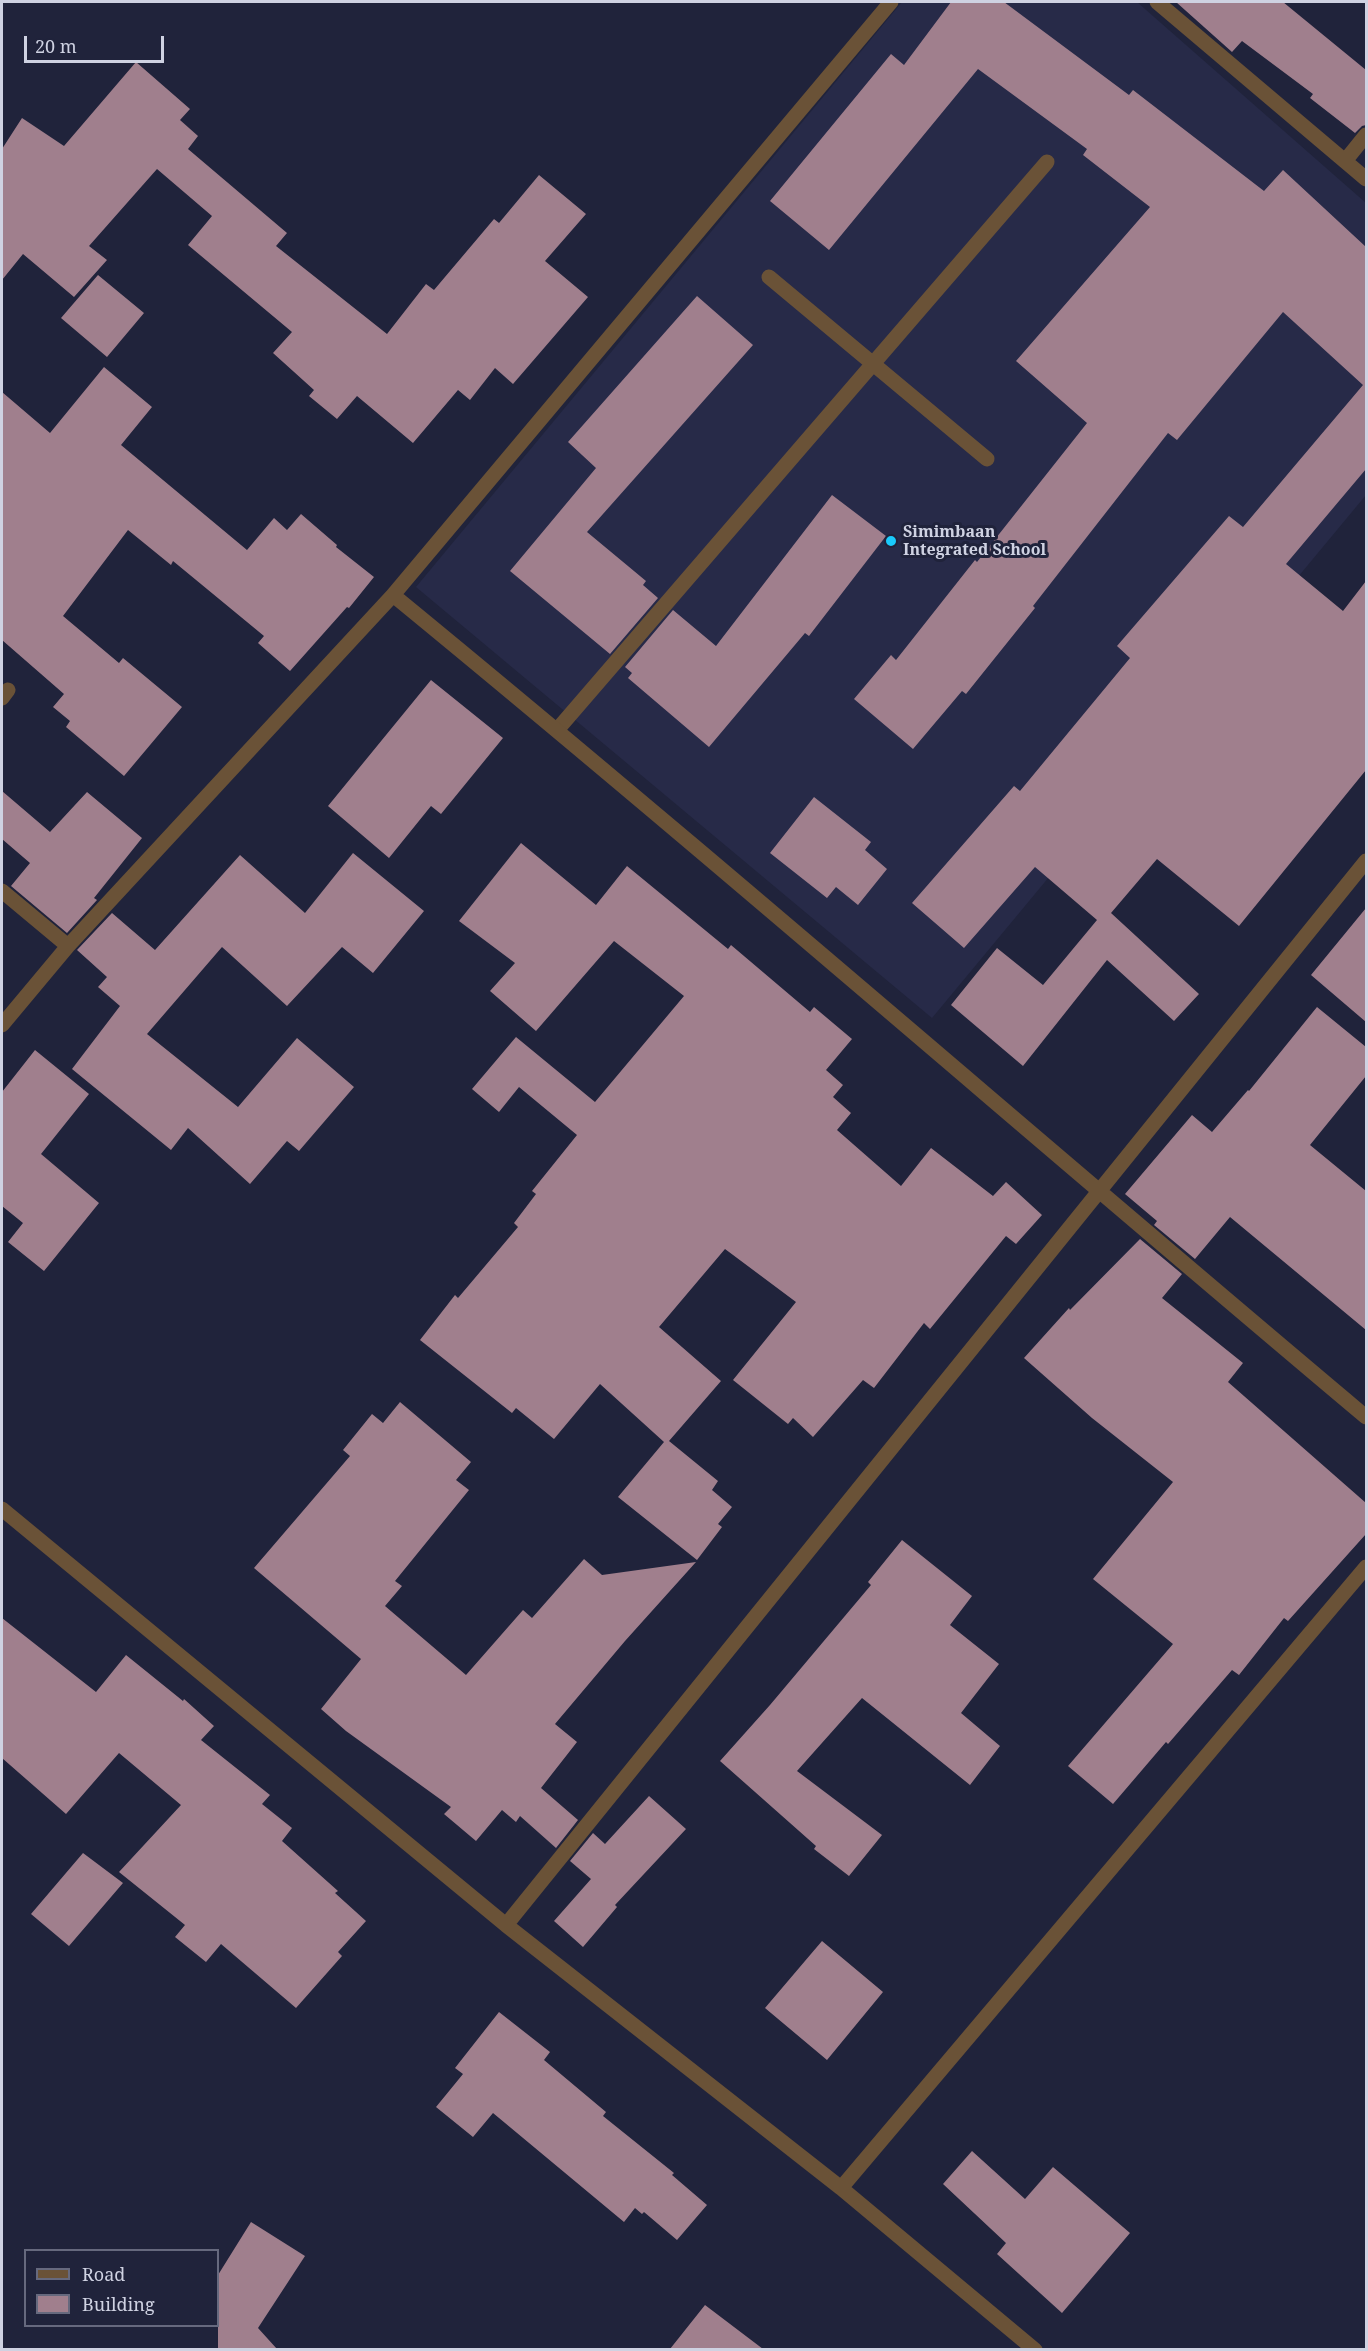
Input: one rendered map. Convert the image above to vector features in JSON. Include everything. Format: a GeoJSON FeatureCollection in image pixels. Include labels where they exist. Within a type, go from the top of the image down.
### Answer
{"type":"FeatureCollection","features":[{"type":"Feature","properties":{"kind":"street"},"geometry":{"type":"LineString","coordinates":[[2,1025],[68,946],[393,595],[891,2]]}},
{"type":"Feature","properties":{"kind":"street"},"geometry":{"type":"LineString","coordinates":[[1157,2],[1366,179]]}},
{"type":"Feature","properties":{"kind":"street"},"geometry":{"type":"LineString","coordinates":[[1345,161],[1366,135]]}},
{"type":"Feature","properties":{"kind":"street"},"geometry":{"type":"LineString","coordinates":[[557,730],[1047,162]]}},
{"type":"Feature","properties":{"kind":"street"},"geometry":{"type":"LineString","coordinates":[[769,277],[987,459]]}},
{"type":"Feature","properties":{"kind":"street"},"geometry":{"type":"LineString","coordinates":[[393,595],[557,730],[1099,1193],[1366,1417]]}},
{"type":"Feature","properties":{"kind":"street"},"geometry":{"type":"LineString","coordinates":[[506,1925],[1366,861]]}},
{"type":"Feature","properties":{"kind":"street"},"geometry":{"type":"LineString","coordinates":[[2,891],[68,946]]}},
{"type":"Feature","properties":{"kind":"street"},"geometry":{"type":"LineString","coordinates":[[2,1509],[506,1925],[841,2188],[1035,2349]]}},
{"type":"Feature","properties":{"kind":"street"},"geometry":{"type":"LineString","coordinates":[[841,2188],[1366,1567]]}},
{"type":"Feature","properties":{"kind":"shaded area","name":"Simimbaan Integrated School"},"geometry":{"type":"Polygon","coordinates":[[[902,2],[1137,2],[1366,203],[1366,495],[932,1018],[416,587],[902,2]]]}},
{"type":"Feature","properties":{"kind":"building"},"geometry":{"type":"Polygon","coordinates":[[[951,2],[1004,2],[1129,95],[1133,90],[1264,191],[1283,170],[1366,247],[1366,469],[1286,564],[1343,611],[1366,581],[1366,770],[1239,926],[1157,859],[1111,913],[1199,994],[1174,1021],[1107,960],[1023,1066],[951,1005],[997,948],[1043,985],[1097,920],[1035,867],[964,948],[912,903],[1014,786],[1020,791],[1130,658],[1117,646],[1229,516],[1243,527],[1363,385],[1283,312],[1177,440],[1168,433],[1033,606],[1035,608],[966,694],[962,691],[913,749],[854,699],[891,655],[896,660],[1087,423],[1016,361],[1150,207],[1083,155],[1087,149],[978,69],[829,250],[770,201],[891,54],[904,65],[951,2]]]}},
{"type":"Feature","properties":{"kind":"building"},"geometry":{"type":"Polygon","coordinates":[[[1176,2],[1283,2],[1366,70],[1366,125],[1355,133],[1310,98],[1313,94],[1242,41],[1232,52],[1176,2]]]}},
{"type":"Feature","properties":{"kind":"building"},"geometry":{"type":"Polygon","coordinates":[[[136,62],[190,109],[180,120],[198,136],[188,149],[287,233],[276,246],[387,334],[426,284],[434,290],[494,219],[499,223],[539,175],[586,214],[545,261],[588,297],[513,384],[495,368],[470,400],[458,390],[413,443],[357,396],[337,419],[309,396],[314,390],[273,353],[292,332],[188,245],[212,216],[157,169],[89,246],[107,260],[74,297],[23,254],[2,280],[2,149],[22,118],[64,146],[136,62]]]}},
{"type":"Feature","properties":{"kind":"building"},"geometry":{"type":"Polygon","coordinates":[[[98,275],[144,313],[107,357],[61,318],[98,275]]]}},
{"type":"Feature","properties":{"kind":"building"},"geometry":{"type":"Polygon","coordinates":[[[697,296],[753,345],[587,532],[646,581],[643,585],[658,598],[610,654],[510,571],[596,468],[568,442],[697,296]]]}},
{"type":"Feature","properties":{"kind":"building"},"geometry":{"type":"Polygon","coordinates":[[[104,367],[152,407],[121,445],[247,550],[274,518],[287,530],[301,514],[337,545],[336,547],[374,577],[349,608],[347,607],[290,671],[258,643],[264,636],[173,561],[171,565],[128,530],[63,616],[119,663],[123,658],[182,707],[124,776],[66,727],[70,721],[53,707],[64,694],[2,640],[2,392],[50,433],[104,367]]]}},
{"type":"Feature","properties":{"kind":"building"},"geometry":{"type":"Polygon","coordinates":[[[832,495],[886,536],[809,636],[805,633],[709,747],[628,678],[632,673],[625,667],[673,610],[716,646],[832,495]]]}},
{"type":"Feature","properties":{"kind":"building"},"geometry":{"type":"Polygon","coordinates":[[[431,680],[503,738],[441,814],[431,806],[389,858],[328,806],[431,680]]]}},
{"type":"Feature","properties":{"kind":"building"},"geometry":{"type":"Polygon","coordinates":[[[2,791],[50,832],[87,792],[142,838],[94,898],[97,900],[67,933],[11,886],[30,863],[2,839],[2,791]]]}},
{"type":"Feature","properties":{"kind":"building"},"geometry":{"type":"Polygon","coordinates":[[[814,797],[871,842],[865,850],[887,869],[858,905],[836,887],[827,898],[770,853],[814,797]]]}},
{"type":"Feature","properties":{"kind":"building"},"geometry":{"type":"Polygon","coordinates":[[[521,843],[596,905],[627,866],[728,949],[731,945],[810,1012],[814,1007],[852,1039],[826,1070],[843,1085],[833,1097],[851,1113],[837,1130],[901,1186],[931,1148],[993,1196],[1006,1182],[1042,1215],[1016,1244],[1006,1236],[930,1329],[924,1323],[874,1388],[863,1380],[813,1437],[793,1418],[788,1424],[733,1380],[796,1302],[725,1249],[659,1327],[721,1381],[669,1441],[718,1481],[712,1490],[732,1507],[718,1524],[722,1527],[697,1560],[618,1497],[664,1442],[600,1384],[554,1439],[516,1408],[512,1413],[420,1340],[455,1295],[458,1298],[518,1227],[514,1223],[536,1194],[532,1191],[577,1135],[519,1087],[499,1112],[472,1089],[516,1037],[595,1102],[684,996],[614,941],[536,1031],[490,991],[515,963],[459,921],[521,843]]]}},
{"type":"Feature","properties":{"kind":"building"},"geometry":{"type":"Polygon","coordinates":[[[353,853],[424,911],[373,973],[342,947],[287,1006],[222,947],[147,1034],[238,1107],[297,1038],[354,1087],[299,1151],[287,1141],[250,1184],[188,1128],[171,1150],[72,1069],[120,1006],[98,987],[107,977],[77,950],[112,913],[155,950],[240,855],[305,913],[353,853]]]}},
{"type":"Feature","properties":{"kind":"building"},"geometry":{"type":"Polygon","coordinates":[[[1366,908],[1366,1022],[1311,975],[1366,908]]]}},
{"type":"Feature","properties":{"kind":"building"},"geometry":{"type":"Polygon","coordinates":[[[1317,1007],[1366,1047],[1366,1076],[1310,1145],[1366,1191],[1366,1330],[1230,1217],[1195,1259],[1154,1225],[1157,1221],[1125,1194],[1192,1115],[1212,1132],[1249,1091],[1317,1007]]]}},
{"type":"Feature","properties":{"kind":"building"},"geometry":{"type":"Polygon","coordinates":[[[35,1050],[89,1094],[41,1154],[99,1203],[44,1271],[8,1242],[23,1223],[2,1206],[2,1092],[35,1050]]]}},
{"type":"Feature","properties":{"kind":"building"},"geometry":{"type":"Polygon","coordinates":[[[1140,1239],[1182,1274],[1162,1298],[1243,1363],[1228,1382],[1366,1503],[1366,1534],[1288,1621],[1284,1618],[1239,1675],[1232,1670],[1113,1804],[1068,1766],[1173,1644],[1093,1579],[1173,1482],[1092,1418],[1024,1358],[1069,1308],[1070,1310],[1140,1239]]]}},
{"type":"Feature","properties":{"kind":"building"},"geometry":{"type":"Polygon","coordinates":[[[400,1402],[471,1462],[456,1480],[469,1490],[395,1581],[402,1586],[385,1606],[466,1675],[523,1610],[532,1618],[584,1559],[602,1575],[696,1562],[555,1724],[577,1742],[541,1788],[578,1820],[556,1848],[520,1816],[516,1822],[502,1810],[476,1841],[444,1814],[451,1807],[346,1731],[321,1709],[361,1659],[254,1568],[350,1456],[343,1450],[372,1414],[383,1423],[400,1402]]]}},
{"type":"Feature","properties":{"kind":"building"},"geometry":{"type":"Polygon","coordinates":[[[902,1540],[972,1596],[950,1625],[999,1664],[961,1713],[1000,1746],[970,1785],[862,1698],[797,1771],[882,1835],[849,1876],[814,1849],[816,1846],[720,1761],[871,1585],[868,1582],[902,1540]]]}},
{"type":"Feature","properties":{"kind":"building"},"geometry":{"type":"Polygon","coordinates":[[[2,1618],[96,1692],[126,1655],[183,1701],[184,1699],[214,1726],[201,1740],[270,1795],[262,1804],[292,1828],[282,1841],[338,1891],[335,1893],[366,1921],[338,1952],[342,1956],[296,2008],[221,1944],[206,1962],[175,1937],[185,1925],[119,1872],[181,1805],[119,1753],[66,1814],[2,1758],[2,1618]]]}},
{"type":"Feature","properties":{"kind":"building"},"geometry":{"type":"Polygon","coordinates":[[[649,1796],[686,1829],[615,1905],[617,1907],[583,1947],[554,1921],[591,1879],[570,1861],[593,1833],[605,1844],[649,1796]]]}},
{"type":"Feature","properties":{"kind":"building"},"geometry":{"type":"Polygon","coordinates":[[[83,1853],[123,1883],[69,1946],[31,1914],[83,1853]]]}},
{"type":"Feature","properties":{"kind":"building"},"geometry":{"type":"Polygon","coordinates":[[[822,1941],[883,1992],[827,2060],[765,2008],[822,1941]]]}},
{"type":"Feature","properties":{"kind":"building"},"geometry":{"type":"Polygon","coordinates":[[[499,2012],[550,2052],[544,2060],[606,2112],[603,2116],[674,2173],[672,2175],[707,2205],[677,2240],[644,2212],[642,2214],[635,2208],[624,2222],[493,2113],[473,2137],[436,2107],[463,2074],[455,2068],[499,2012]]]}},
{"type":"Feature","properties":{"kind":"building"},"geometry":{"type":"Polygon","coordinates":[[[972,2151],[1025,2199],[1053,2167],[1130,2233],[1062,2313],[997,2254],[1006,2243],[943,2184],[972,2151]]]}},
{"type":"Feature","properties":{"kind":"building"},"geometry":{"type":"Polygon","coordinates":[[[251,2222],[305,2256],[258,2328],[277,2349],[218,2349],[219,2273],[251,2222]]]}},
{"type":"Feature","properties":{"kind":"building"},"geometry":{"type":"Polygon","coordinates":[[[705,2305],[763,2349],[670,2349],[705,2305]]]}},
{"type":"Feature","properties":{"kind":"place","name":"Simimbaan Integrated School"},"geometry":{"type":"Point","coordinates":[891,541]}}]}
